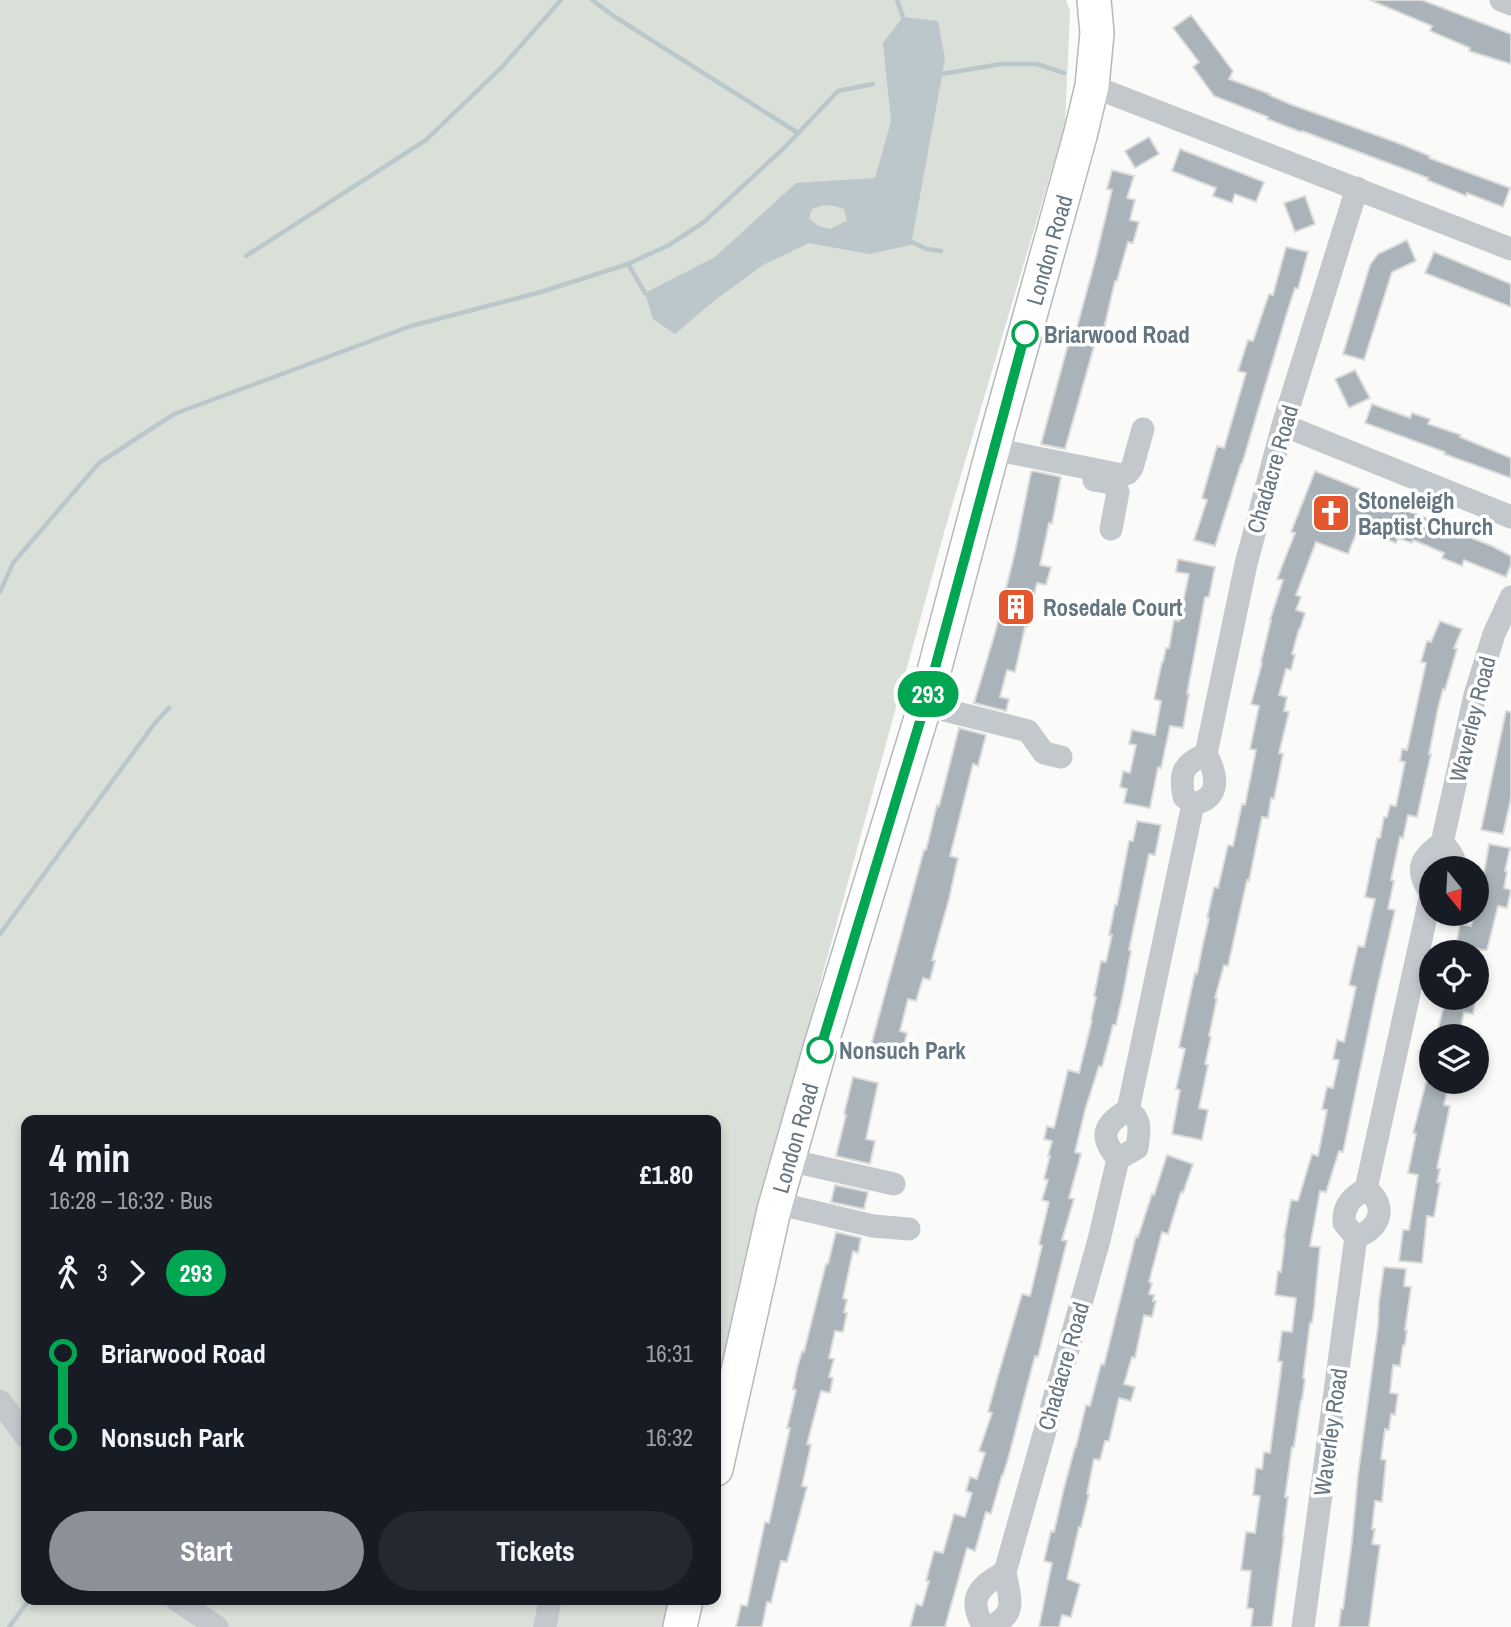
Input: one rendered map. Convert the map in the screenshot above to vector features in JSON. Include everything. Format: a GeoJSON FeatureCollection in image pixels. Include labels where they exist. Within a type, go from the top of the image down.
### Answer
{"type":"FeatureCollection","features":[{"type":"Feature","properties":{"kind":"highway","name":"London Road"},"geometry":{"type":"LineString","coordinates":[[721,1447],[776,1203],[821,1045],[925,705],[1080,136],[1092,86],[1097,33],[1094,0]]}},
{"type":"Feature","properties":{"kind":"highway"},"geometry":{"type":"LineString","coordinates":[[680,1627],[685,1605]]}},
{"type":"Feature","properties":{"kind":"street"},"geometry":{"type":"LineString","coordinates":[[1502,0],[1511,4]]}},
{"type":"Feature","properties":{"kind":"street"},"geometry":{"type":"LineString","coordinates":[[1092,86],[1511,249]]}},
{"type":"Feature","properties":{"kind":"street","name":"Chadacre Road"},"geometry":{"type":"LineString","coordinates":[[1005,1572],[982,1586],[978,1594],[975,1606],[978,1617],[987,1627],[1001,1622],[1010,1607],[1011,1598],[1005,1572],[1099,1241],[1118,1159],[1105,1140],[1107,1126],[1128,1110],[1193,804],[1184,797],[1181,777],[1194,759],[1206,754],[1246,564],[1283,425],[1357,188]]}},
{"type":"Feature","properties":{"kind":"street"},"geometry":{"type":"LineString","coordinates":[[1283,425],[1511,517]]}},
{"type":"Feature","properties":{"kind":"street"},"geometry":{"type":"LineString","coordinates":[[992,454],[1122,475],[1132,468],[1143,429]]}},
{"type":"Feature","properties":{"kind":"street"},"geometry":{"type":"LineString","coordinates":[[992,454],[1112,483],[1118,492],[1111,529]]}},
{"type":"Feature","properties":{"kind":"street","name":"Waverley Road"},"geometry":{"type":"LineString","coordinates":[[1428,856],[1442,843],[1475,695],[1494,634],[1511,597]]}},
{"type":"Feature","properties":{"kind":"street"},"geometry":{"type":"LineString","coordinates":[[925,705],[1028,731],[1044,753],[1061,757]]}},
{"type":"Feature","properties":{"kind":"street"},"geometry":{"type":"LineString","coordinates":[[1442,843],[1452,856]]}},
{"type":"Feature","properties":{"kind":"street","name":"Waverley Road"},"geometry":{"type":"LineString","coordinates":[[1303,1627],[1356,1237],[1344,1223],[1345,1208],[1355,1195],[1366,1189],[1424,926]]}},
{"type":"Feature","properties":{"kind":"street"},"geometry":{"type":"LineString","coordinates":[[788,1160],[894,1184]]}},
{"type":"Feature","properties":{"kind":"street"},"geometry":{"type":"LineString","coordinates":[[776,1203],[873,1226],[909,1229]]}},
{"type":"Feature","properties":{"kind":"street"},"geometry":{"type":"LineString","coordinates":[[0,1401],[21,1430]]}},
{"type":"Feature","properties":{"kind":"street"},"geometry":{"type":"LineString","coordinates":[[184,1605],[217,1627]]}},
{"type":"Feature","properties":{"kind":"street"},"geometry":{"type":"LineString","coordinates":[[545,1627],[549,1605]]}},
{"type":"Feature","properties":{"kind":"shaded area","name":"Nonsuch Park"},"geometry":{"type":"Polygon","coordinates":[[[0,0],[1066,0],[1070,11],[1065,125],[945,529],[757,1213],[721,1369],[721,1115],[21,1115],[21,1605],[667,1605],[662,1627],[0,1627],[0,0]]]}},
{"type":"Feature","properties":{"kind":"shaded area"},"geometry":{"type":"Polygon","coordinates":[[[903,17],[938,21],[945,59],[911,245],[869,254],[809,243],[763,265],[675,334],[653,319],[645,293],[715,257],[796,183],[875,178],[891,121],[883,43],[903,17]],[[824,205],[812,209],[809,218],[818,226],[830,229],[847,221],[844,209],[824,205]]]}},
{"type":"Feature","properties":{"kind":"building"},"geometry":{"type":"Polygon","coordinates":[[[1370,0],[1422,0],[1511,34],[1511,64],[1469,51],[1470,48],[1430,31],[1432,26],[1370,0]]]}},
{"type":"Feature","properties":{"kind":"building"},"geometry":{"type":"Polygon","coordinates":[[[1191,15],[1233,71],[1229,79],[1510,188],[1503,207],[1467,193],[1466,196],[1427,180],[1428,178],[1267,119],[1268,117],[1214,96],[1193,67],[1199,62],[1173,28],[1191,15]]]}},
{"type":"Feature","properties":{"kind":"building"},"geometry":{"type":"Polygon","coordinates":[[[1149,137],[1159,154],[1135,168],[1125,151],[1149,137]]]}},
{"type":"Feature","properties":{"kind":"building"},"geometry":{"type":"Polygon","coordinates":[[[1180,149],[1264,182],[1256,202],[1235,194],[1232,203],[1213,196],[1216,188],[1172,171],[1180,149]]]}},
{"type":"Feature","properties":{"kind":"building"},"geometry":{"type":"Polygon","coordinates":[[[1112,170],[1134,176],[1127,198],[1135,200],[1130,220],[1139,222],[1133,243],[1128,242],[1115,281],[1102,337],[1097,336],[1065,449],[1041,444],[1069,341],[1073,342],[1096,257],[1112,190],[1107,189],[1112,170]]]}},
{"type":"Feature","properties":{"kind":"building"},"geometry":{"type":"Polygon","coordinates":[[[1305,196],[1315,224],[1295,232],[1284,203],[1305,196]]]}},
{"type":"Feature","properties":{"kind":"building"},"geometry":{"type":"Polygon","coordinates":[[[1407,240],[1416,261],[1392,272],[1364,360],[1343,354],[1370,265],[1378,254],[1407,240]]]}},
{"type":"Feature","properties":{"kind":"building"},"geometry":{"type":"Polygon","coordinates":[[[1286,247],[1308,252],[1215,546],[1194,540],[1207,500],[1202,498],[1217,446],[1224,448],[1246,373],[1238,371],[1248,340],[1253,341],[1269,294],[1273,295],[1286,247]]]}},
{"type":"Feature","properties":{"kind":"building"},"geometry":{"type":"Polygon","coordinates":[[[1434,252],[1511,284],[1511,307],[1425,273],[1434,252]]]}},
{"type":"Feature","properties":{"kind":"building"},"geometry":{"type":"Polygon","coordinates":[[[1355,370],[1370,398],[1349,408],[1335,379],[1355,370]]]}},
{"type":"Feature","properties":{"kind":"building"},"geometry":{"type":"Polygon","coordinates":[[[1372,404],[1410,418],[1412,413],[1430,419],[1428,424],[1461,435],[1460,437],[1511,458],[1511,478],[1365,423],[1372,404]]]}},
{"type":"Feature","properties":{"kind":"building"},"geometry":{"type":"Polygon","coordinates":[[[1315,471],[1492,546],[1511,556],[1511,564],[1506,577],[1464,560],[1462,566],[1442,558],[1444,553],[1413,540],[1412,543],[1398,538],[1396,543],[1383,538],[1384,533],[1360,524],[1348,554],[1316,542],[1296,595],[1301,597],[1296,610],[1305,613],[1292,654],[1295,655],[1291,670],[1286,669],[1279,695],[1287,697],[1284,711],[1289,712],[1279,753],[1283,754],[1274,799],[1271,798],[1268,818],[1262,817],[1228,966],[1224,965],[1215,998],[1205,1064],[1208,1065],[1199,1108],[1208,1110],[1202,1140],[1172,1134],[1180,1090],[1176,1089],[1185,1049],[1179,1047],[1214,887],[1218,888],[1228,845],[1233,846],[1242,804],[1245,805],[1256,750],[1250,749],[1259,706],[1251,704],[1270,620],[1283,580],[1277,579],[1295,533],[1291,532],[1315,471]]]}},
{"type":"Feature","properties":{"kind":"building"},"geometry":{"type":"Polygon","coordinates":[[[1031,472],[1061,477],[1052,524],[1049,523],[1040,565],[1051,567],[1046,585],[1037,583],[1015,672],[1007,670],[1000,697],[1009,699],[1006,711],[974,703],[995,633],[1031,472]]]}},
{"type":"Feature","properties":{"kind":"building"},"geometry":{"type":"Polygon","coordinates":[[[1178,559],[1215,567],[1209,597],[1205,597],[1183,728],[1170,726],[1150,808],[1124,803],[1127,789],[1120,787],[1123,771],[1130,773],[1136,745],[1129,744],[1132,730],[1155,735],[1161,701],[1154,699],[1174,620],[1179,621],[1189,574],[1176,572],[1178,559]]]}},
{"type":"Feature","properties":{"kind":"building"},"geometry":{"type":"Polygon","coordinates":[[[1440,621],[1462,629],[1454,648],[1457,649],[1438,708],[1417,817],[1408,815],[1403,838],[1400,837],[1388,909],[1395,910],[1343,1152],[1339,1151],[1326,1192],[1320,1191],[1310,1246],[1320,1247],[1314,1309],[1285,1497],[1288,1497],[1272,1627],[1251,1627],[1253,1609],[1247,1608],[1251,1571],[1241,1570],[1246,1532],[1255,1533],[1260,1496],[1253,1495],[1256,1468],[1262,1469],[1264,1452],[1270,1453],[1282,1362],[1278,1361],[1282,1331],[1292,1332],[1296,1298],[1275,1295],[1291,1200],[1298,1201],[1312,1154],[1318,1156],[1327,1110],[1322,1109],[1327,1087],[1333,1088],[1339,1060],[1333,1059],[1337,1040],[1344,1042],[1356,987],[1349,985],[1358,946],[1364,947],[1375,899],[1365,897],[1377,838],[1380,838],[1384,817],[1387,817],[1390,805],[1396,806],[1405,762],[1400,761],[1402,749],[1407,750],[1426,663],[1421,662],[1427,641],[1431,642],[1440,621]]]}},
{"type":"Feature","properties":{"kind":"building"},"geometry":{"type":"Polygon","coordinates":[[[1506,711],[1511,712],[1511,798],[1503,834],[1481,830],[1506,711]]]}},
{"type":"Feature","properties":{"kind":"building"},"geometry":{"type":"Polygon","coordinates":[[[959,728],[986,735],[978,766],[973,764],[950,856],[958,858],[932,960],[935,961],[930,980],[923,978],[916,1001],[908,999],[900,1031],[907,1033],[901,1057],[870,1049],[959,728]]]}},
{"type":"Feature","properties":{"kind":"building"},"geometry":{"type":"Polygon","coordinates":[[[1137,821],[1161,825],[1155,855],[1149,854],[1116,1025],[1113,1025],[1102,1067],[1099,1066],[1075,1152],[1081,1154],[1069,1198],[1074,1199],[1062,1240],[1067,1241],[1038,1357],[1035,1356],[991,1514],[986,1512],[975,1551],[967,1548],[945,1627],[910,1627],[916,1604],[922,1606],[934,1551],[943,1553],[954,1514],[965,1517],[972,1493],[966,1491],[970,1477],[977,1479],[985,1453],[979,1451],[992,1413],[988,1412],[1022,1294],[1030,1296],[1049,1202],[1042,1200],[1048,1180],[1044,1179],[1052,1141],[1044,1139],[1047,1126],[1054,1128],[1068,1070],[1079,1073],[1092,1020],[1101,961],[1106,962],[1129,841],[1133,841],[1137,821]]]}},
{"type":"Feature","properties":{"kind":"building"},"geometry":{"type":"Polygon","coordinates":[[[1489,844],[1510,848],[1504,888],[1511,890],[1507,908],[1498,906],[1489,942],[1457,940],[1460,926],[1489,926],[1489,844]]]}},
{"type":"Feature","properties":{"kind":"building"},"geometry":{"type":"Polygon","coordinates":[[[1443,1010],[1474,1010],[1473,1014],[1464,1012],[1462,1024],[1439,1024],[1443,1010]]]}},
{"type":"Feature","properties":{"kind":"building"},"geometry":{"type":"Polygon","coordinates":[[[853,1077],[878,1083],[866,1139],[875,1141],[870,1164],[836,1156],[853,1077]]]}},
{"type":"Feature","properties":{"kind":"building"},"geometry":{"type":"Polygon","coordinates":[[[1423,1094],[1446,1094],[1444,1105],[1450,1106],[1437,1168],[1440,1169],[1437,1182],[1440,1183],[1434,1217],[1427,1216],[1422,1263],[1399,1261],[1403,1230],[1409,1230],[1418,1175],[1408,1173],[1416,1134],[1413,1133],[1423,1094]]]}},
{"type":"Feature","properties":{"kind":"building"},"geometry":{"type":"Polygon","coordinates":[[[1167,1155],[1193,1164],[1168,1234],[1162,1232],[1149,1282],[1152,1283],[1149,1294],[1154,1295],[1153,1301],[1156,1301],[1152,1317],[1144,1315],[1135,1358],[1132,1357],[1124,1384],[1135,1387],[1131,1401],[1119,1398],[1109,1441],[1105,1441],[1100,1460],[1094,1459],[1089,1494],[1067,1579],[1080,1584],[1071,1617],[1062,1615],[1059,1627],[1039,1627],[1052,1563],[1044,1561],[1051,1531],[1054,1532],[1086,1405],[1090,1406],[1101,1364],[1104,1365],[1136,1236],[1138,1237],[1167,1155]]]}},
{"type":"Feature","properties":{"kind":"building"},"geometry":{"type":"Polygon","coordinates":[[[835,1185],[868,1192],[864,1209],[831,1202],[835,1185]]]}},
{"type":"Feature","properties":{"kind":"building"},"geometry":{"type":"Polygon","coordinates":[[[836,1232],[861,1238],[858,1253],[853,1251],[843,1298],[847,1300],[844,1312],[847,1313],[843,1332],[835,1331],[829,1358],[834,1359],[829,1377],[833,1378],[830,1393],[821,1391],[807,1444],[811,1445],[802,1486],[807,1487],[787,1562],[781,1561],[771,1603],[767,1602],[762,1627],[736,1627],[741,1605],[747,1606],[765,1522],[769,1523],[790,1428],[787,1428],[796,1390],[793,1389],[797,1369],[836,1232]]]}},
{"type":"Feature","properties":{"kind":"building"},"geometry":{"type":"Polygon","coordinates":[[[1384,1267],[1406,1269],[1404,1286],[1411,1287],[1407,1330],[1400,1366],[1393,1365],[1390,1393],[1398,1394],[1395,1415],[1391,1414],[1389,1430],[1385,1429],[1381,1459],[1386,1460],[1382,1502],[1375,1501],[1372,1544],[1380,1545],[1369,1627],[1339,1627],[1352,1541],[1384,1267]]]}},
{"type":"Feature","properties":{"kind":"waterway"},"geometry":{"type":"LineString","coordinates":[[246,256],[426,140],[502,67],[561,0]]}},
{"type":"Feature","properties":{"kind":"waterway"},"geometry":{"type":"LineString","coordinates":[[592,0],[798,133]]}},
{"type":"Feature","properties":{"kind":"waterway"},"geometry":{"type":"LineString","coordinates":[[897,0],[903,17]]}},
{"type":"Feature","properties":{"kind":"waterway"},"geometry":{"type":"LineString","coordinates":[[942,74],[1001,64],[1037,64],[1064,73]]}},
{"type":"Feature","properties":{"kind":"waterway"},"geometry":{"type":"LineString","coordinates":[[628,264],[669,245],[704,222],[785,147],[838,91],[873,84]]}},
{"type":"Feature","properties":{"kind":"waterway"},"geometry":{"type":"LineString","coordinates":[[912,242],[926,249],[941,251]]}},
{"type":"Feature","properties":{"kind":"waterway"},"geometry":{"type":"LineString","coordinates":[[0,592],[13,563],[99,463],[174,414],[411,326],[541,292],[628,264],[645,293]]}},
{"type":"Feature","properties":{"kind":"waterway"},"geometry":{"type":"LineString","coordinates":[[0,934],[155,723],[169,708]]}},
{"type":"Feature","properties":{"kind":"waterway"},"geometry":{"type":"LineString","coordinates":[[9,1627],[25,1605]]}},
{"type":"Feature","properties":{"kind":"bus line","name":"293"},"geometry":{"type":"LineString","coordinates":[[820,1050],[925,705],[1025,334]]}},
{"type":"Feature","properties":{"kind":"place","name":"Briarwood Road"},"geometry":{"type":"Point","coordinates":[1025,334]}},
{"type":"Feature","properties":{"kind":"place","name":"Stoneleigh Baptist Church"},"geometry":{"type":"Point","coordinates":[1331,513]}},
{"type":"Feature","properties":{"kind":"place","name":"Rosedale Court"},"geometry":{"type":"Point","coordinates":[1016,607]}},
{"type":"Feature","properties":{"kind":"place","name":"Nonsuch Park"},"geometry":{"type":"Point","coordinates":[820,1050]}}]}
